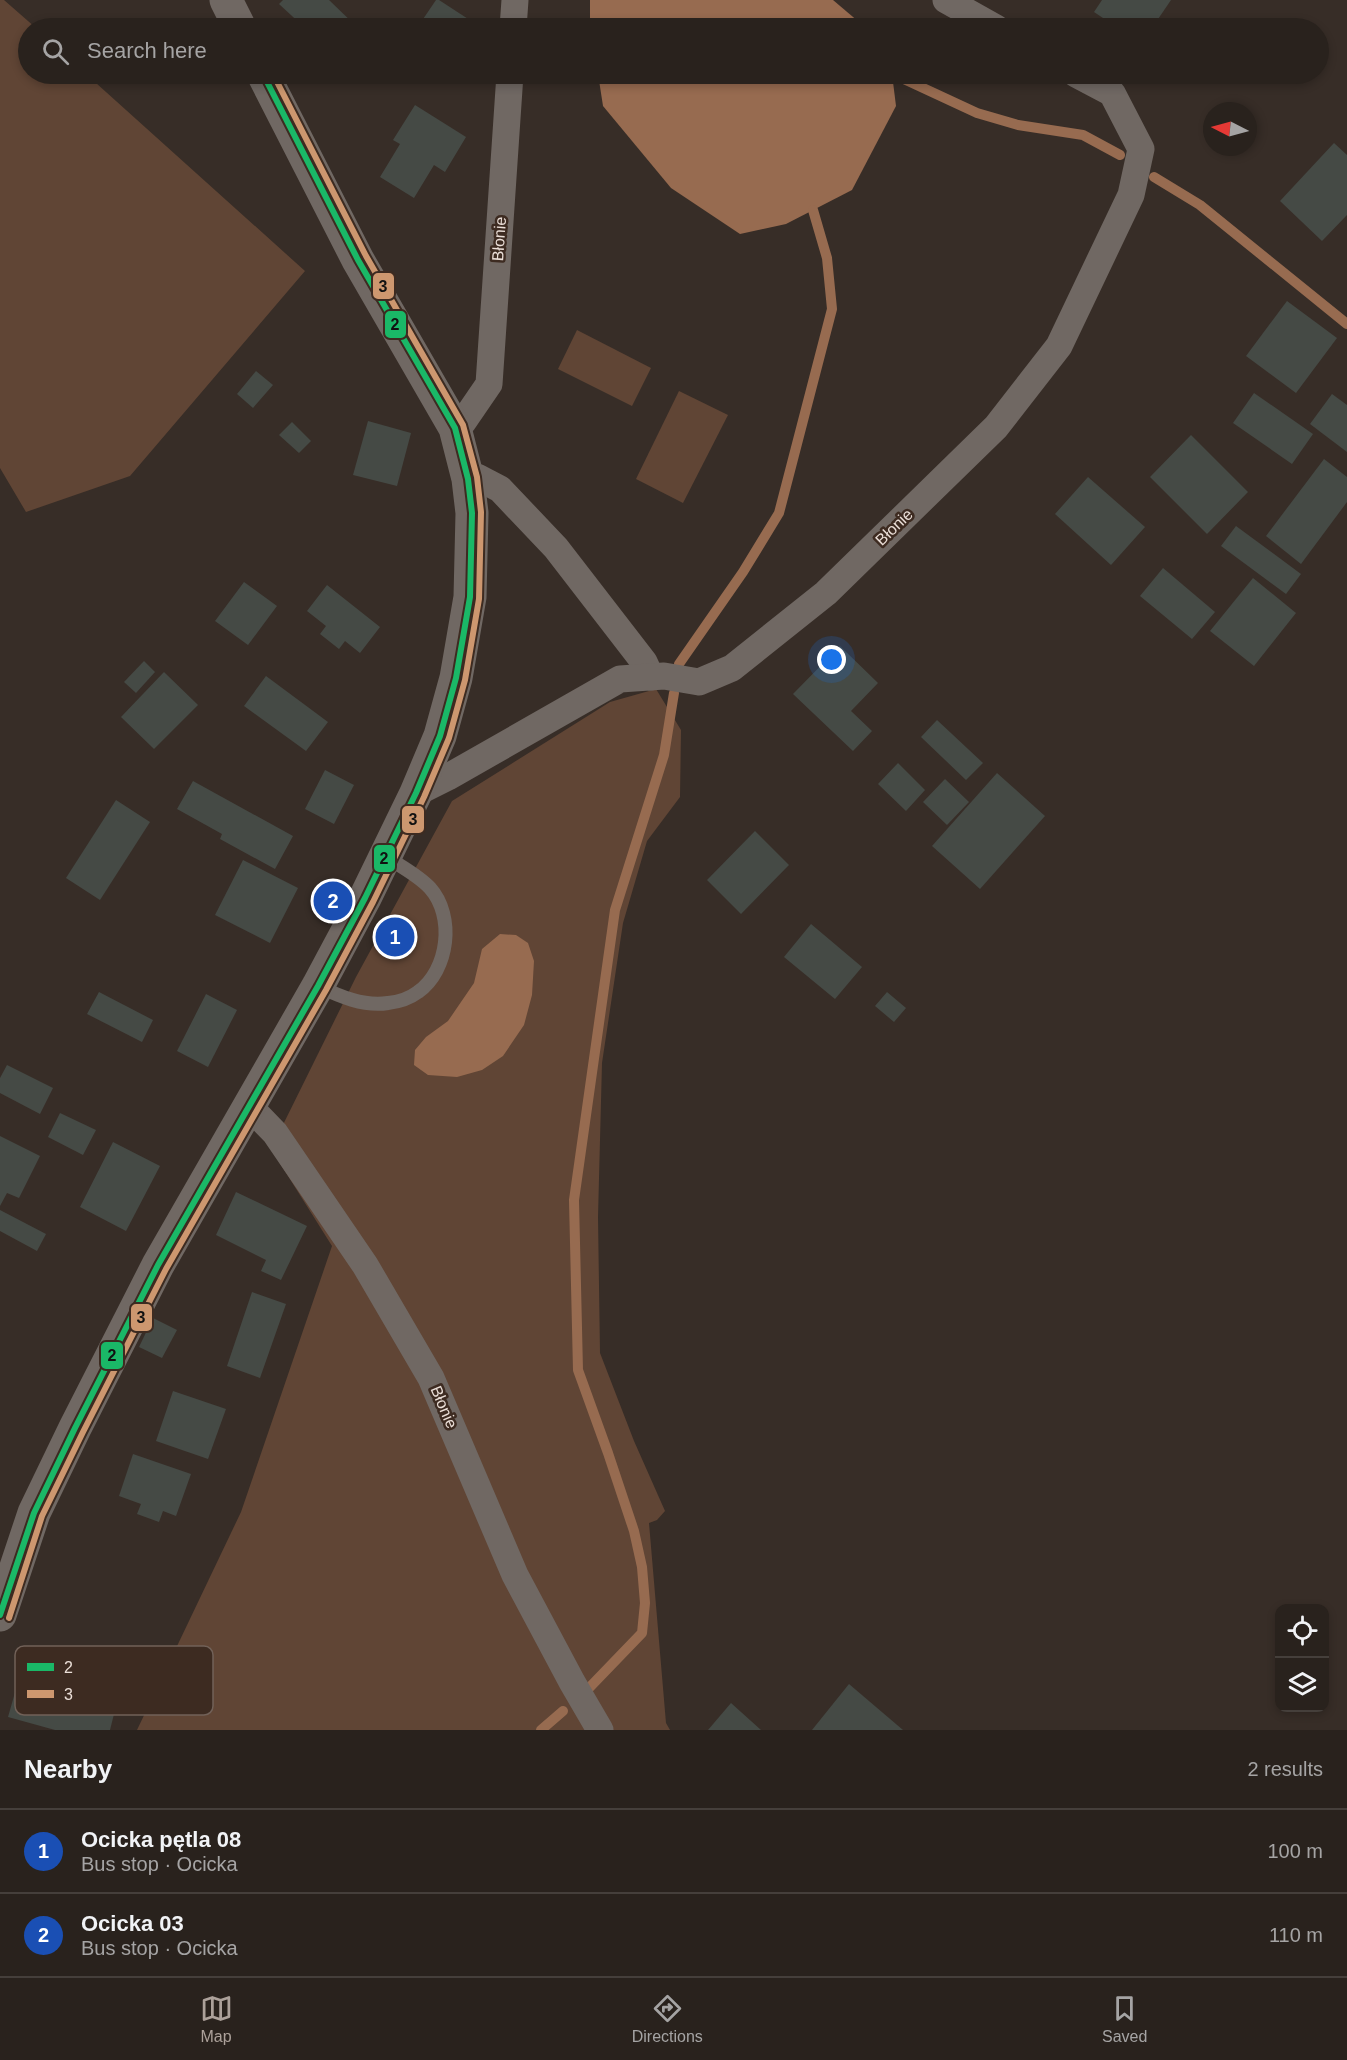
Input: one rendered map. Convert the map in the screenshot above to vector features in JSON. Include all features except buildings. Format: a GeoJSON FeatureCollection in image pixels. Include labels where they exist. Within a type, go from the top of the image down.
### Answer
{"type":"FeatureCollection","features":[{"type":"Feature","properties":{"kind":"street"},"geometry":{"type":"LineString","coordinates":[[226,0],[235,18]]}},
{"type":"Feature","properties":{"kind":"street"},"geometry":{"type":"LineString","coordinates":[[514,18],[515,0]]}},
{"type":"Feature","properties":{"kind":"street"},"geometry":{"type":"LineString","coordinates":[[946,0],[978,18]]}},
{"type":"Feature","properties":{"kind":"street"},"geometry":{"type":"LineString","coordinates":[[0,1615],[34,1513],[70,1438],[158,1265],[318,986],[365,898],[416,793],[443,724],[456,678],[470,597],[472,513],[468,479],[455,428],[358,260],[268,84]]}},
{"type":"Feature","properties":{"kind":"street","name":"Błonie"},"geometry":{"type":"LineString","coordinates":[[455,428],[464,422],[489,384],[509,84]]}},
{"type":"Feature","properties":{"kind":"street","name":"Błonie"},"geometry":{"type":"LineString","coordinates":[[416,793],[620,679],[664,676],[699,682],[732,668],[826,593],[996,428],[1059,346],[1131,195],[1141,150],[1112,93],[1095,84]]}},
{"type":"Feature","properties":{"kind":"street"},"geometry":{"type":"LineString","coordinates":[[468,479],[477,477],[500,489],[556,548],[645,662],[651,677]]}},
{"type":"Feature","properties":{"kind":"street","name":"Błonie"},"geometry":{"type":"LineString","coordinates":[[249,1106],[275,1133],[358,1255],[431,1378],[515,1575],[600,1730]]}},
{"type":"Feature","properties":{"kind":"lane"},"geometry":{"type":"LineString","coordinates":[[318,986],[339,996],[367,1003],[387,1004],[405,999],[418,992],[435,972],[444,947],[446,931],[444,914],[438,900],[420,880],[385,856]]}},
{"type":"Feature","properties":{"kind":"shaded area"},"geometry":{"type":"Polygon","coordinates":[[[0,0],[4,0],[25,18],[18,18],[18,84],[97,84],[305,271],[130,476],[26,512],[0,468],[0,0]]]}},
{"type":"Feature","properties":{"kind":"shaded area"},"geometry":{"type":"Polygon","coordinates":[[[590,0],[833,0],[854,18],[590,18],[590,0]]]}},
{"type":"Feature","properties":{"kind":"shaded area"},"geometry":{"type":"Polygon","coordinates":[[[600,84],[893,84],[896,106],[852,190],[786,224],[740,234],[671,188],[603,106],[600,84]]]}},
{"type":"Feature","properties":{"kind":"shaded area"},"geometry":{"type":"Polygon","coordinates":[[[577,330],[651,368],[632,406],[558,369],[577,330]]]}},
{"type":"Feature","properties":{"kind":"shaded area"},"geometry":{"type":"Polygon","coordinates":[[[679,391],[728,415],[683,503],[636,479],[679,391]]]}},
{"type":"Feature","properties":{"kind":"shaded area"},"geometry":{"type":"Polygon","coordinates":[[[656,689],[681,730],[680,797],[647,841],[623,923],[602,1063],[598,1217],[600,1353],[634,1441],[665,1511],[657,1520],[649,1523],[666,1723],[670,1730],[137,1730],[144,1715],[213,1715],[213,1646],[177,1646],[241,1512],[332,1246],[271,1149],[356,977],[452,801],[610,702],[656,689]]]}},
{"type":"Feature","properties":{"kind":"shaded area"},"geometry":{"type":"Polygon","coordinates":[[[500,934],[516,935],[528,943],[534,961],[532,995],[524,1025],[503,1056],[482,1070],[457,1077],[428,1075],[414,1065],[415,1050],[426,1037],[448,1021],[474,983],[482,949],[500,934]]]}},
{"type":"Feature","properties":{"kind":"waterway"},"geometry":{"type":"LineString","coordinates":[[915,84],[977,113],[1018,125],[1083,135],[1120,155]]}},
{"type":"Feature","properties":{"kind":"waterway"},"geometry":{"type":"LineString","coordinates":[[1154,177],[1200,205],[1347,324]]}},
{"type":"Feature","properties":{"kind":"waterway"},"geometry":{"type":"LineString","coordinates":[[679,664],[743,572],[779,513],[832,309],[827,258],[813,210]]}},
{"type":"Feature","properties":{"kind":"waterway"},"geometry":{"type":"LineString","coordinates":[[589,1688],[642,1633],[645,1603],[642,1567],[634,1531],[578,1370],[574,1200],[615,910],[664,755],[674,693]]}},
{"type":"Feature","properties":{"kind":"waterway"},"geometry":{"type":"LineString","coordinates":[[541,1730],[563,1711]]}},
{"type":"Feature","properties":{"kind":"transit line","name":"2"},"geometry":{"type":"LineString","coordinates":[[0,1615],[34,1513],[75,1428],[158,1265],[318,986],[365,898],[416,793],[440,736],[456,678],[470,597],[472,513],[468,479],[455,428],[358,260],[268,84]]}},
{"type":"Feature","properties":{"kind":"transit line","name":"3"},"geometry":{"type":"LineString","coordinates":[[9,1618],[42,1516],[166,1269],[326,990],[373,902],[424,797],[449,738],[465,680],[479,599],[481,512],[477,477],[463,425],[366,256],[278,84]]}},
{"type":"Feature","properties":{"kind":"place","name":"Ocicka 03"},"geometry":{"type":"Point","coordinates":[333,901]}},
{"type":"Feature","properties":{"kind":"place","name":"Ocicka pętla 08"},"geometry":{"type":"Point","coordinates":[395,937]}}]}
